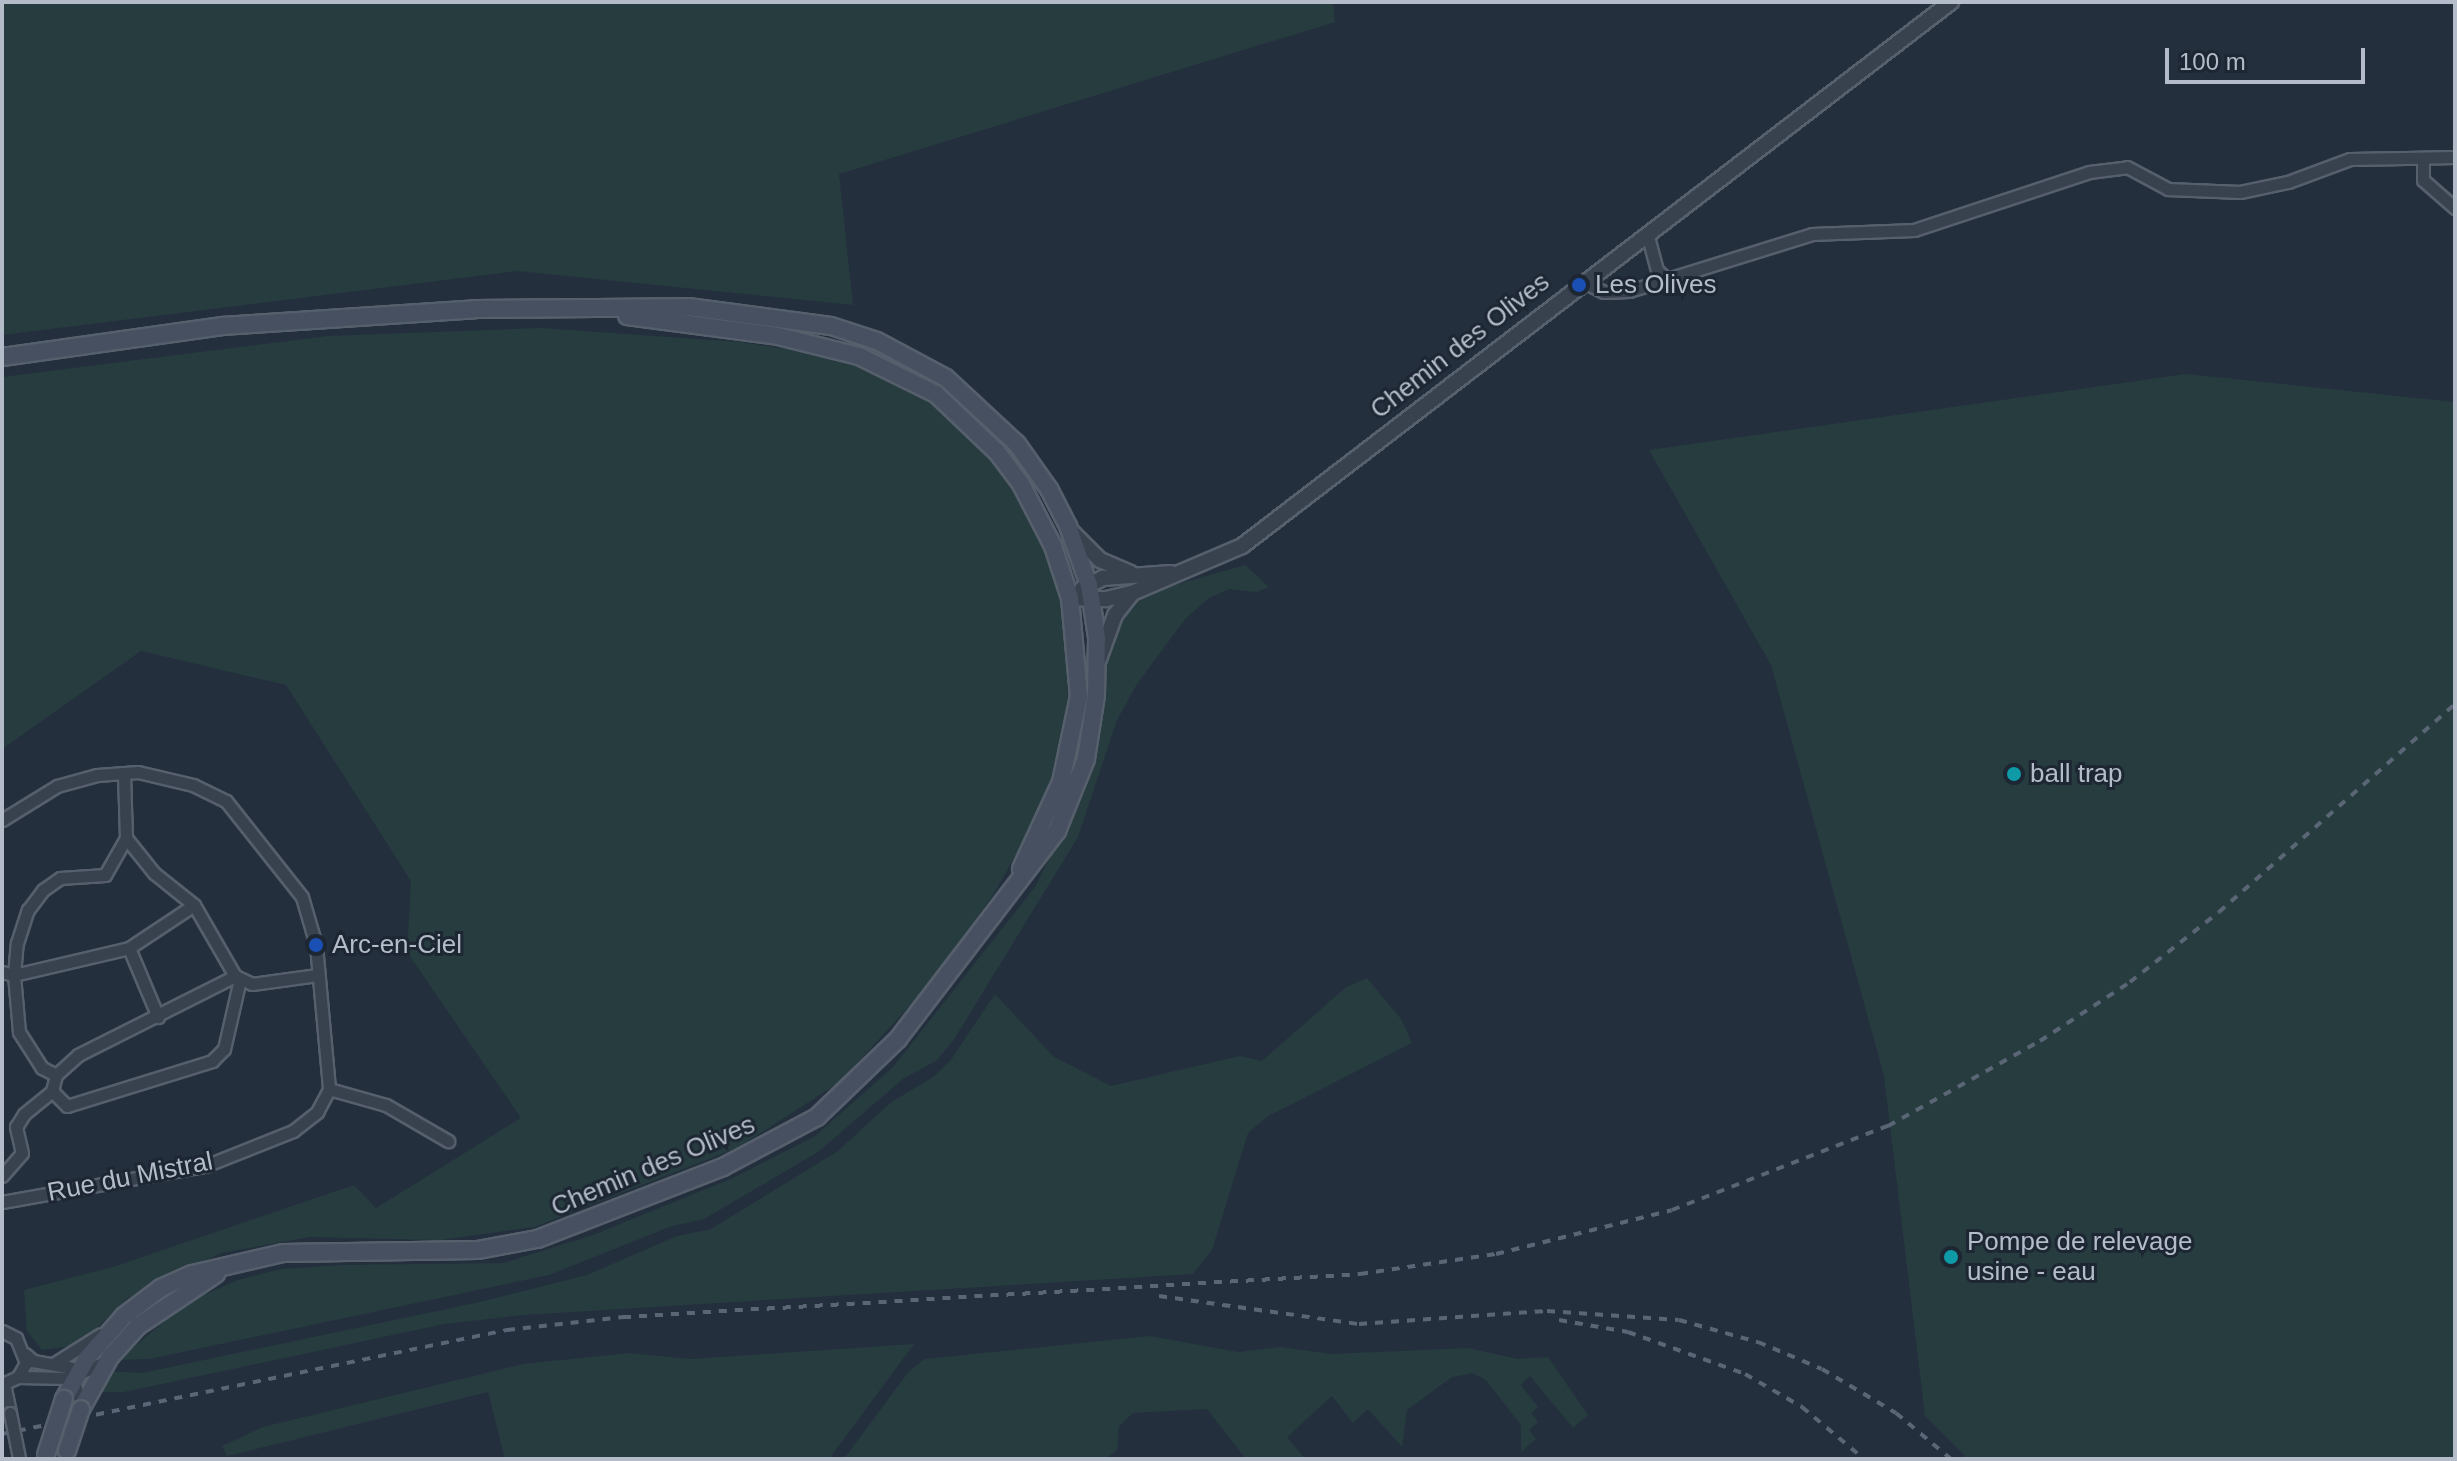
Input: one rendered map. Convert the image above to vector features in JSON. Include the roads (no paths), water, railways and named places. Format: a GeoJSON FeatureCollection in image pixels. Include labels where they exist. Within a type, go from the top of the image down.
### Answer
{"type":"FeatureCollection","features":[{"type":"Feature","properties":{"kind":"main road"},"geometry":{"type":"LineString","coordinates":[[2,357],[312,318],[688,307],[768,315],[831,326],[877,341],[946,378],[998,422],[1049,489],[1068,526],[1091,592]]}},
{"type":"Feature","properties":{"kind":"main road"},"geometry":{"type":"LineString","coordinates":[[582,310],[820,344],[859,356],[936,394],[997,452],[1021,484],[1053,546],[1070,598]]}},
{"type":"Feature","properties":{"kind":"main road","name":"Chemin des Olives"},"geometry":{"type":"LineString","coordinates":[[77,1376],[124,1316],[175,1280],[238,1261],[307,1252],[448,1252],[510,1245],[587,1223],[723,1167],[786,1136],[841,1097],[898,1039],[993,919],[1057,831],[1086,759],[1098,663],[1091,592]]}},
{"type":"Feature","properties":{"kind":"main road","name":"Chemin des Olives"},"geometry":{"type":"LineString","coordinates":[[993,919],[1046,820],[1074,736],[1079,660],[1070,598]]}},
{"type":"Feature","properties":{"kind":"main road","name":"Chemin des Olives"},"geometry":{"type":"LineString","coordinates":[[110,1357],[153,1312],[238,1261]]}},
{"type":"Feature","properties":{"kind":"main road"},"geometry":{"type":"LineString","coordinates":[[45,1457],[79,1399],[110,1357]]}},
{"type":"Feature","properties":{"kind":"main road"},"geometry":{"type":"LineString","coordinates":[[66,1455],[79,1399],[77,1376]]}},
{"type":"Feature","properties":{"kind":"street","name":"Chemin des Olives"},"geometry":{"type":"LineString","coordinates":[[1091,592],[1132,593],[1242,546],[1951,2]]}},
{"type":"Feature","properties":{"kind":"street"},"geometry":{"type":"LineString","coordinates":[[1584,282],[1604,292],[1669,281],[1812,234],[1942,224],[2089,172],[2127,167],[2179,192],[2240,192],[2288,182],[2350,159],[2455,157]]}},
{"type":"Feature","properties":{"kind":"street"},"geometry":{"type":"LineString","coordinates":[[2423,159],[2423,180],[2455,208]]}},
{"type":"Feature","properties":{"kind":"street"},"geometry":{"type":"LineString","coordinates":[[1647,233],[1657,270],[1669,281]]}},
{"type":"Feature","properties":{"kind":"street"},"geometry":{"type":"LineString","coordinates":[[1068,526],[1100,560],[1134,575]]}},
{"type":"Feature","properties":{"kind":"street","name":"Chemin des Olives"},"geometry":{"type":"LineString","coordinates":[[1070,598],[1134,575],[1183,573]]}},
{"type":"Feature","properties":{"kind":"street","name":"Chemin des Olives"},"geometry":{"type":"LineString","coordinates":[[1098,663],[1115,615],[1132,593]]}},
{"type":"Feature","properties":{"kind":"street"},"geometry":{"type":"LineString","coordinates":[[56,1075],[42,1068],[19,1032],[8,974],[28,910],[43,890],[60,878],[105,875],[126,838],[124,773]]}},
{"type":"Feature","properties":{"kind":"street"},"geometry":{"type":"LineString","coordinates":[[2,820],[57,786],[124,773],[193,785],[226,801],[302,897],[316,945],[329,1089],[386,1105],[448,1141]]}},
{"type":"Feature","properties":{"kind":"street"},"geometry":{"type":"LineString","coordinates":[[126,838],[154,873],[194,905],[238,978],[252,984],[317,975]]}},
{"type":"Feature","properties":{"kind":"street"},"geometry":{"type":"LineString","coordinates":[[8,974],[129,948],[194,905]]}},
{"type":"Feature","properties":{"kind":"street"},"geometry":{"type":"LineString","coordinates":[[129,948],[158,1017]]}},
{"type":"Feature","properties":{"kind":"street"},"geometry":{"type":"LineString","coordinates":[[2,1176],[22,1153],[16,1127],[24,1114],[52,1091],[56,1075],[78,1055],[238,978]]}},
{"type":"Feature","properties":{"kind":"street"},"geometry":{"type":"LineString","coordinates":[[52,1091],[67,1106],[85,1104],[212,1061],[224,1049],[238,978]]}},
{"type":"Feature","properties":{"kind":"street","name":"Rue du Mistral"},"geometry":{"type":"LineString","coordinates":[[2,1202],[205,1166],[293,1131],[317,1112],[329,1089]]}},
{"type":"Feature","properties":{"kind":"street","name":"Chemin des Olives"},"geometry":{"type":"LineString","coordinates":[[54,1363],[124,1316]]}},
{"type":"Feature","properties":{"kind":"street"},"geometry":{"type":"LineString","coordinates":[[2,1331],[16,1338],[33,1361],[67,1366],[77,1376]]}},
{"type":"Feature","properties":{"kind":"street"},"geometry":{"type":"LineString","coordinates":[[19,1458],[3,1384],[18,1377],[25,1354]]}},
{"type":"Feature","properties":{"kind":"street","name":"Chemin des Olives"},"geometry":{"type":"LineString","coordinates":[[18,1377],[77,1376],[110,1357]]}},
{"type":"Feature","properties":{"kind":"railway"},"geometry":{"type":"LineString","coordinates":[[2,1434],[507,1330],[623,1317],[1360,1274],[1496,1254],[1672,1210],[1888,1126],[2040,1041],[2130,982],[2219,912],[2455,704]]}},
{"type":"Feature","properties":{"kind":"railway"},"geometry":{"type":"LineString","coordinates":[[1159,1296],[1359,1324],[1547,1311],[1679,1320],[1758,1342],[1822,1369],[1896,1413],[1951,1459]]}},
{"type":"Feature","properties":{"kind":"railway"},"geometry":{"type":"LineString","coordinates":[[1559,1320],[1628,1332],[1745,1374],[1802,1407],[1864,1459]]}},
{"type":"Feature","properties":{"kind":"place","name":"Les Olives"},"geometry":{"type":"Point","coordinates":[1579,285]}},
{"type":"Feature","properties":{"kind":"place","name":"ball trap"},"geometry":{"type":"Point","coordinates":[2014,774]}},
{"type":"Feature","properties":{"kind":"place","name":"Arc-en-Ciel"},"geometry":{"type":"Point","coordinates":[316,945]}},
{"type":"Feature","properties":{"kind":"place","name":"Pompe de relevage usine - eau"},"geometry":{"type":"Point","coordinates":[1951,1257]}}]}
